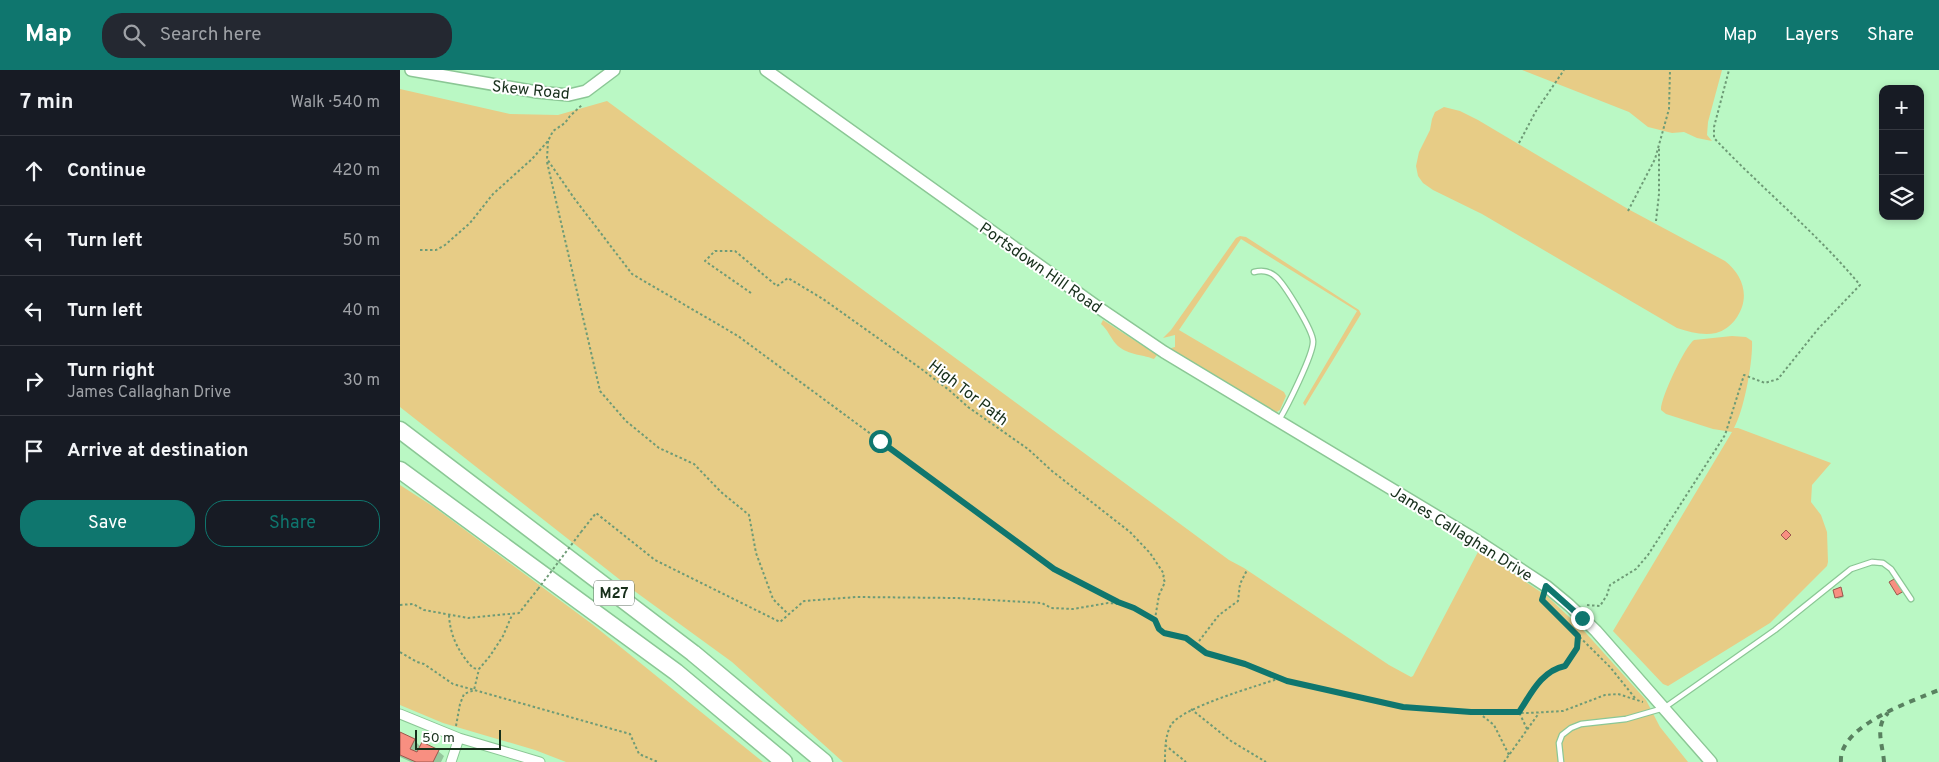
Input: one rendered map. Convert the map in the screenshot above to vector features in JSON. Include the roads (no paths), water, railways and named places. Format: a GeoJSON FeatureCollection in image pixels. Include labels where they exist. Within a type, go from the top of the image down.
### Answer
{"type":"FeatureCollection","features":[{"type":"Feature","properties":{"kind":"highway","name":"M27"},"geometry":{"type":"LineString","coordinates":[[400,430],[693,653],[824,762]]}},
{"type":"Feature","properties":{"kind":"highway","name":"M27"},"geometry":{"type":"LineString","coordinates":[[400,470],[676,672],[784,762]]}},
{"type":"Feature","properties":{"kind":"street","name":"Skew Road"},"geometry":{"type":"LineString","coordinates":[[411,70],[537,92],[569,95],[586,91],[614,70]]}},
{"type":"Feature","properties":{"kind":"street","name":"Portsdown Hill Road"},"geometry":{"type":"LineString","coordinates":[[766,70],[1099,308],[1164,352],[1326,449]]}},
{"type":"Feature","properties":{"kind":"street","name":"James Callaghan Drive"},"geometry":{"type":"LineString","coordinates":[[1326,449],[1473,538],[1546,586],[1570,605],[1614,651],[1711,762]]}},
{"type":"Feature","properties":{"kind":"street"},"geometry":{"type":"LineString","coordinates":[[400,714],[457,737],[540,762]]}},
{"type":"Feature","properties":{"kind":"street"},"geometry":{"type":"LineString","coordinates":[[451,762],[457,737]]}},
{"type":"Feature","properties":{"kind":"lane"},"geometry":{"type":"LineString","coordinates":[[1254,272],[1267,272],[1281,282],[1313,339],[1311,351],[1289,403],[1278,421]]}},
{"type":"Feature","properties":{"kind":"lane"},"geometry":{"type":"LineString","coordinates":[[1561,762],[1559,743],[1562,735],[1571,728],[1581,724],[1626,719],[1664,708],[1775,630],[1851,569],[1872,562],[1883,563],[1891,569],[1910,599]]}},
{"type":"Feature","properties":{"kind":"railway"},"geometry":{"type":"LineString","coordinates":[[1841,762],[1843,749],[1851,737],[1864,726],[1895,708],[1939,690]]}},
{"type":"Feature","properties":{"kind":"railway"},"geometry":{"type":"LineString","coordinates":[[1884,762],[1880,730],[1881,724],[1888,713]]}}]}
